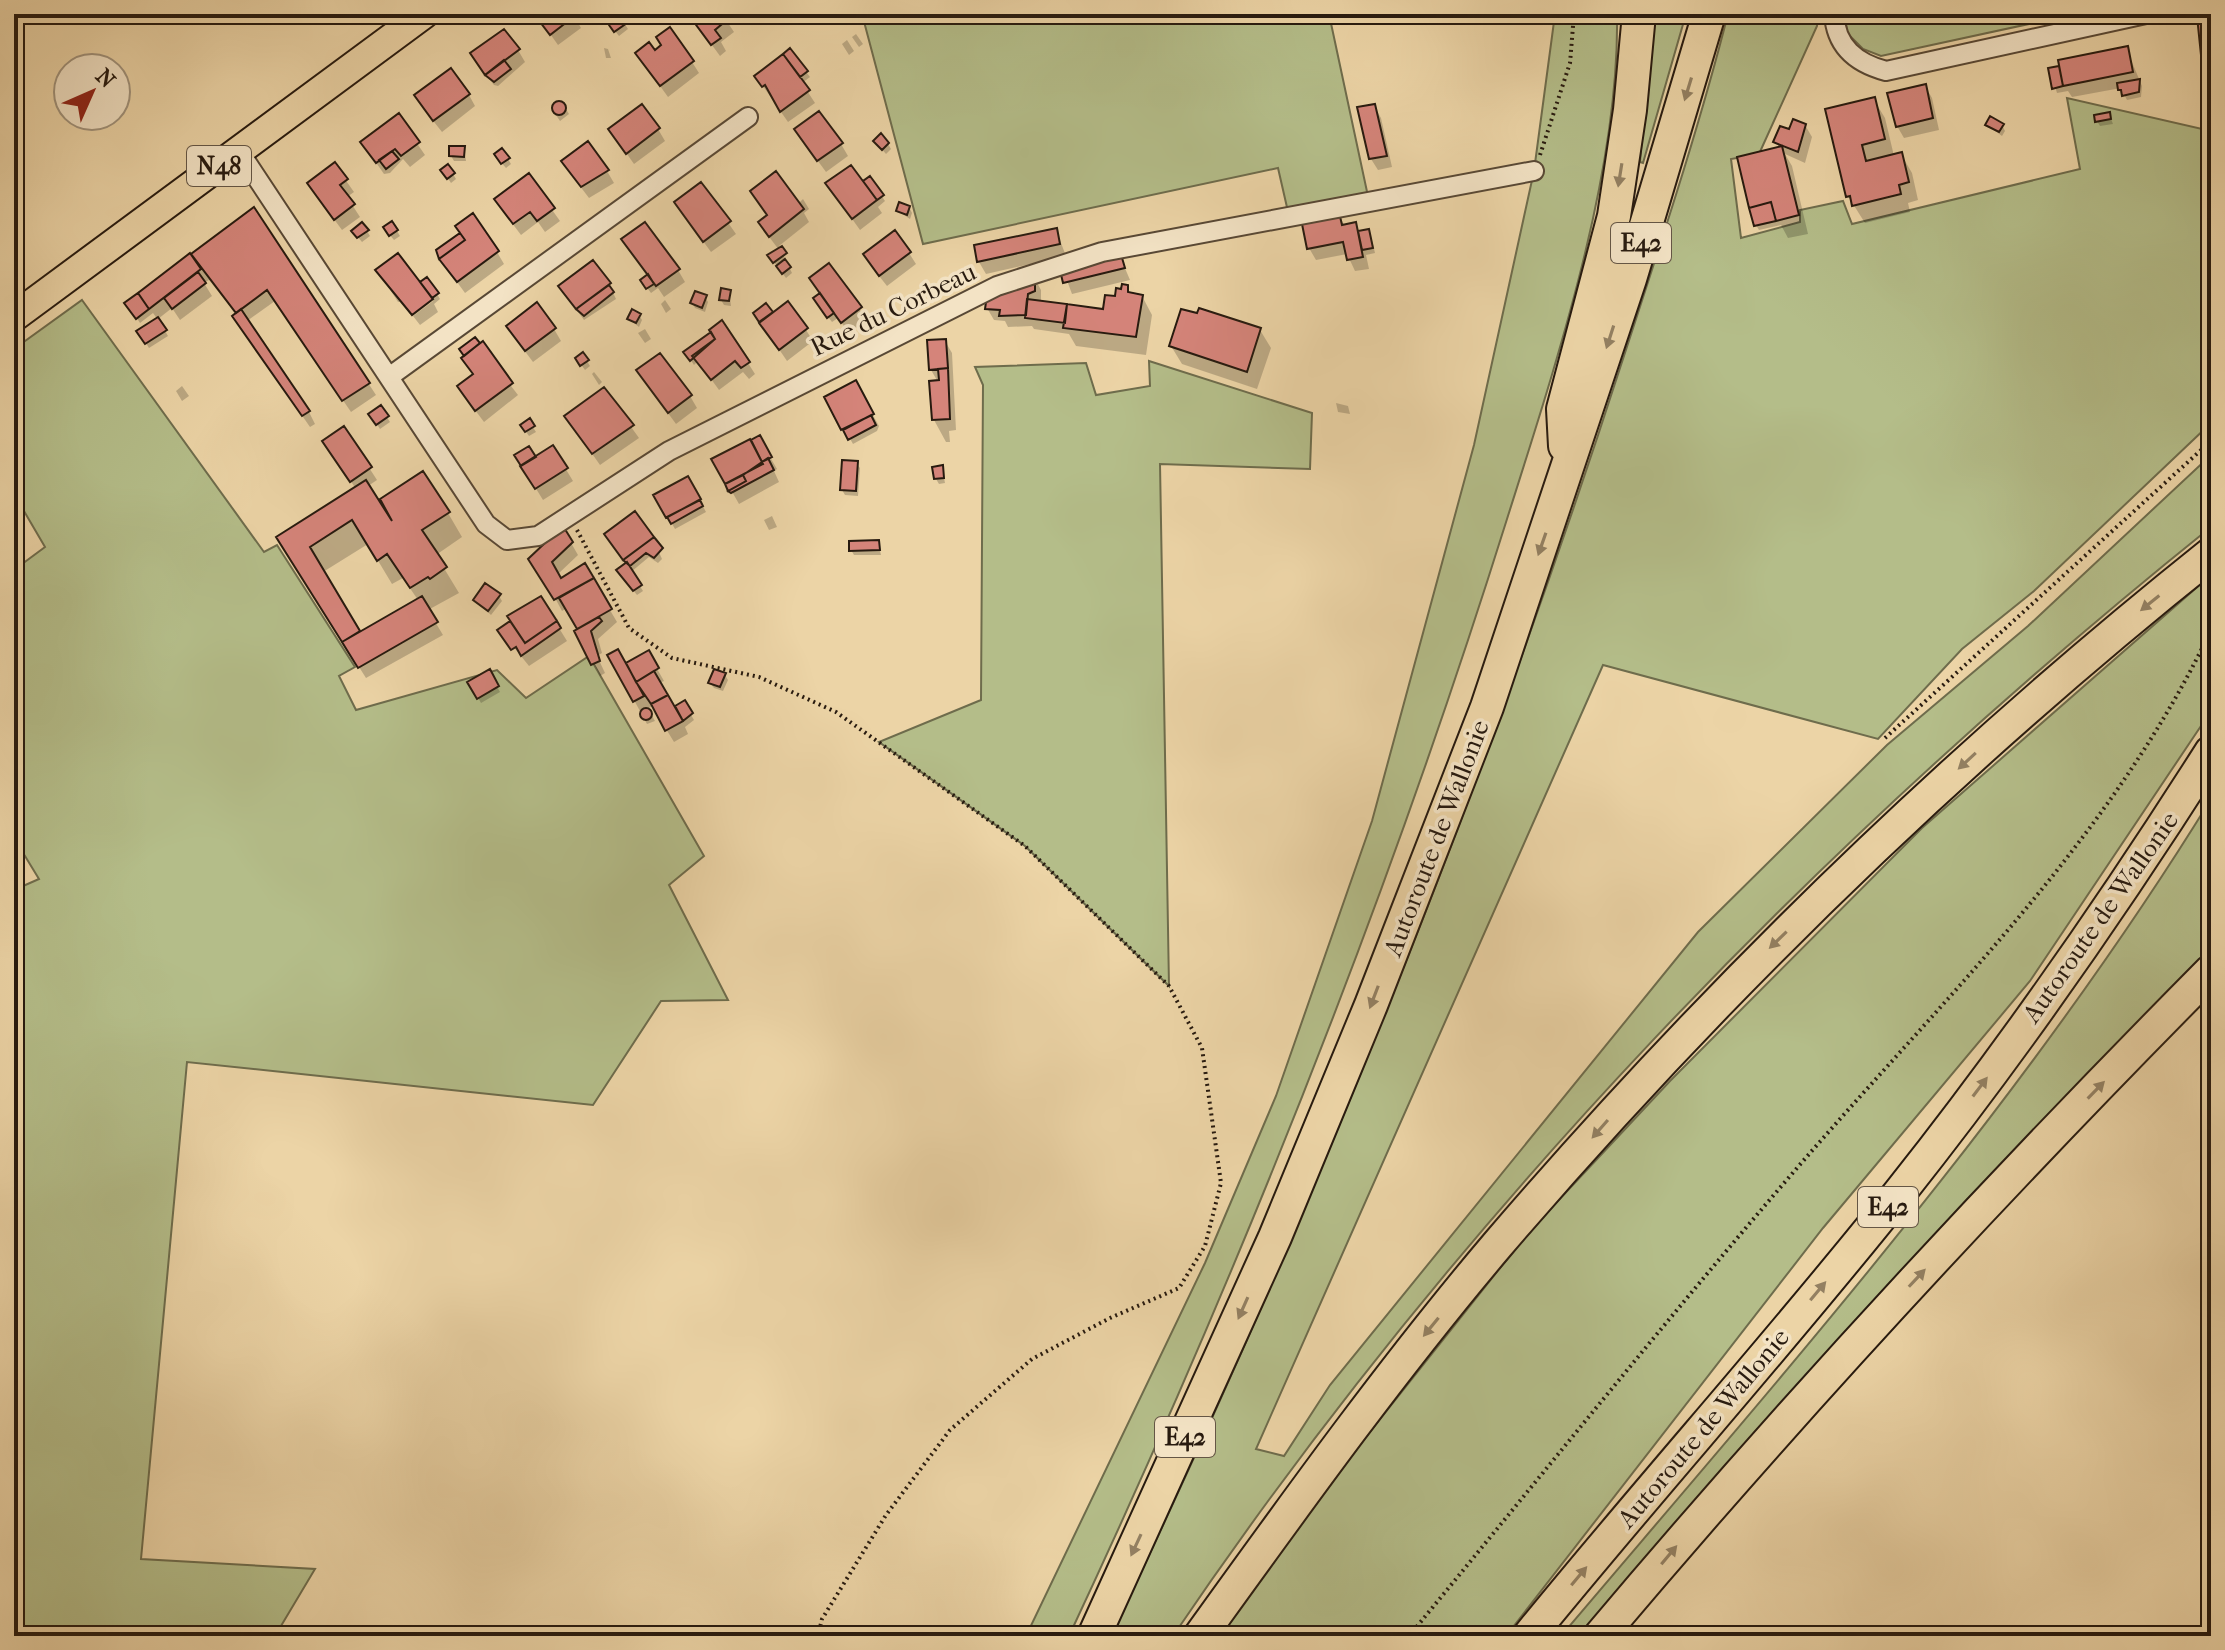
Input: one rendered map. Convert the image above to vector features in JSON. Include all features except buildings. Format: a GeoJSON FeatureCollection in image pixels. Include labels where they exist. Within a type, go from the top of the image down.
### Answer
{"type":"FeatureCollection","features":[{"type":"Feature","properties":{"kind":"highway"},"geometry":{"type":"LineString","coordinates":[[1567,470],[1563,409],[1614,216],[1630,110],[1639,14]]}},
{"type":"Feature","properties":{"kind":"highway","name":"Autoroute de Wallonie"},"geometry":{"type":"LineString","coordinates":[[1094,1636],[1275,1237],[1371,1005],[1487,707],[1630,279],[1709,14]]}},
{"type":"Feature","properties":{"kind":"highway"},"geometry":{"type":"LineString","coordinates":[[1200,1636],[1386,1382],[1497,1245],[1625,1100],[1768,950],[2001,729],[2211,554]]}},
{"type":"Feature","properties":{"kind":"highway","name":"Autoroute de Wallonie"},"geometry":{"type":"LineString","coordinates":[[1529,1636],[1901,1190],[2013,1043],[2130,879],[2211,752]]}},
{"type":"Feature","properties":{"kind":"highway"},"geometry":{"type":"LineString","coordinates":[[1600,1636],[1720,1495],[1900,1296],[2211,971]]}},
{"type":"Feature","properties":{"kind":"main road","name":"N48"},"geometry":{"type":"LineString","coordinates":[[14,317],[424,14]]}},
{"type":"Feature","properties":{"kind":"street"},"geometry":{"type":"LineString","coordinates":[[1834,14],[1843,48],[1864,65],[1886,71],[2146,14]]}},
{"type":"Feature","properties":{"kind":"street"},"geometry":{"type":"LineString","coordinates":[[389,377],[748,117]]}},
{"type":"Feature","properties":{"kind":"street","name":"Rue du Corbeau"},"geometry":{"type":"LineString","coordinates":[[239,151],[486,524],[507,540],[538,536],[571,518],[669,451],[997,286],[1102,252],[1534,171]]}},
{"type":"Feature","properties":{"kind":"path"},"geometry":{"type":"LineString","coordinates":[[1534,171],[1570,63],[1574,14]]}},
{"type":"Feature","properties":{"kind":"path"},"geometry":{"type":"LineString","coordinates":[[1885,738],[2211,441]]}},
{"type":"Feature","properties":{"kind":"path"},"geometry":{"type":"LineString","coordinates":[[571,518],[629,628],[672,658],[759,677],[836,712],[1025,846],[1169,986],[1202,1048],[1221,1183],[1205,1246],[1179,1288],[1110,1318],[1032,1359],[950,1430],[886,1515],[822,1619],[818,1636]]}},
{"type":"Feature","properties":{"kind":"path"},"geometry":{"type":"LineString","coordinates":[[1409,1636],[1574,1432],[1809,1154],[2062,868],[2147,747],[2211,630]]}},
{"type":"Feature","properties":{"kind":"green space"},"geometry":{"type":"Polygon","coordinates":[[[862,14],[1329,14],[1369,201],[1289,216],[1278,168],[923,244],[862,14]]]}},
{"type":"Feature","properties":{"kind":"green space"},"geometry":{"type":"Polygon","coordinates":[[[1555,14],[1617,14],[1608,139],[1596,204],[1564,334],[1461,661],[1361,944],[1307,1085],[1192,1363],[1131,1500],[1069,1636],[1026,1636],[1205,1263],[1276,1096],[1372,821],[1474,445],[1534,171],[1555,14]]]}},
{"type":"Feature","properties":{"kind":"green space"},"geometry":{"type":"Polygon","coordinates":[[[1652,14],[1686,14],[1643,163],[1640,162],[1652,14]]]}},
{"type":"Feature","properties":{"kind":"green space"},"geometry":{"type":"Polygon","coordinates":[[[1728,14],[1818,14],[1817,26],[1759,154],[1731,159],[1741,238],[1800,222],[1800,210],[1843,201],[1852,224],[2080,169],[2067,98],[2211,131],[2211,423],[2034,591],[1962,649],[1878,739],[1603,665],[1256,1449],[1284,1456],[1330,1385],[1698,932],[1887,745],[2028,626],[2211,455],[2211,527],[2064,649],[1922,775],[1784,907],[1650,1043],[1522,1184],[1400,1330],[1283,1481],[1173,1636],[1111,1636],[1254,1325],[1322,1167],[1450,849],[1510,689],[1621,365],[1691,146],[1728,14]]]}},
{"type":"Feature","properties":{"kind":"green space"},"geometry":{"type":"Polygon","coordinates":[[[1845,14],[2075,14],[1881,56],[1863,49],[1847,33],[1845,14]]]}},
{"type":"Feature","properties":{"kind":"green space"},"geometry":{"type":"Polygon","coordinates":[[[82,300],[264,552],[277,545],[355,667],[339,676],[356,710],[497,670],[526,698],[589,656],[704,856],[669,885],[728,1000],[661,1001],[593,1105],[187,1062],[141,1559],[315,1569],[275,1636],[14,1636],[14,890],[39,879],[14,838],[14,570],[45,547],[14,494],[14,349],[82,300]]]}},
{"type":"Feature","properties":{"kind":"green space"},"geometry":{"type":"Polygon","coordinates":[[[1149,361],[1312,413],[1310,469],[1160,464],[1169,986],[1025,846],[879,742],[981,700],[983,385],[975,367],[1086,363],[1096,395],[1150,386],[1149,361]]]}},
{"type":"Feature","properties":{"kind":"green space"},"geometry":{"type":"Polygon","coordinates":[[[2211,575],[2211,711],[2030,981],[1823,1228],[1506,1636],[1221,1636],[1300,1520],[1527,1234],[1670,1081],[1922,828],[2211,575]]]}},
{"type":"Feature","properties":{"kind":"green space"},"geometry":{"type":"Polygon","coordinates":[[[2211,799],[2211,949],[2065,1099],[1857,1322],[1581,1636],[1561,1636],[1818,1332],[1984,1125],[2139,910],[2211,799]]]}}]}
